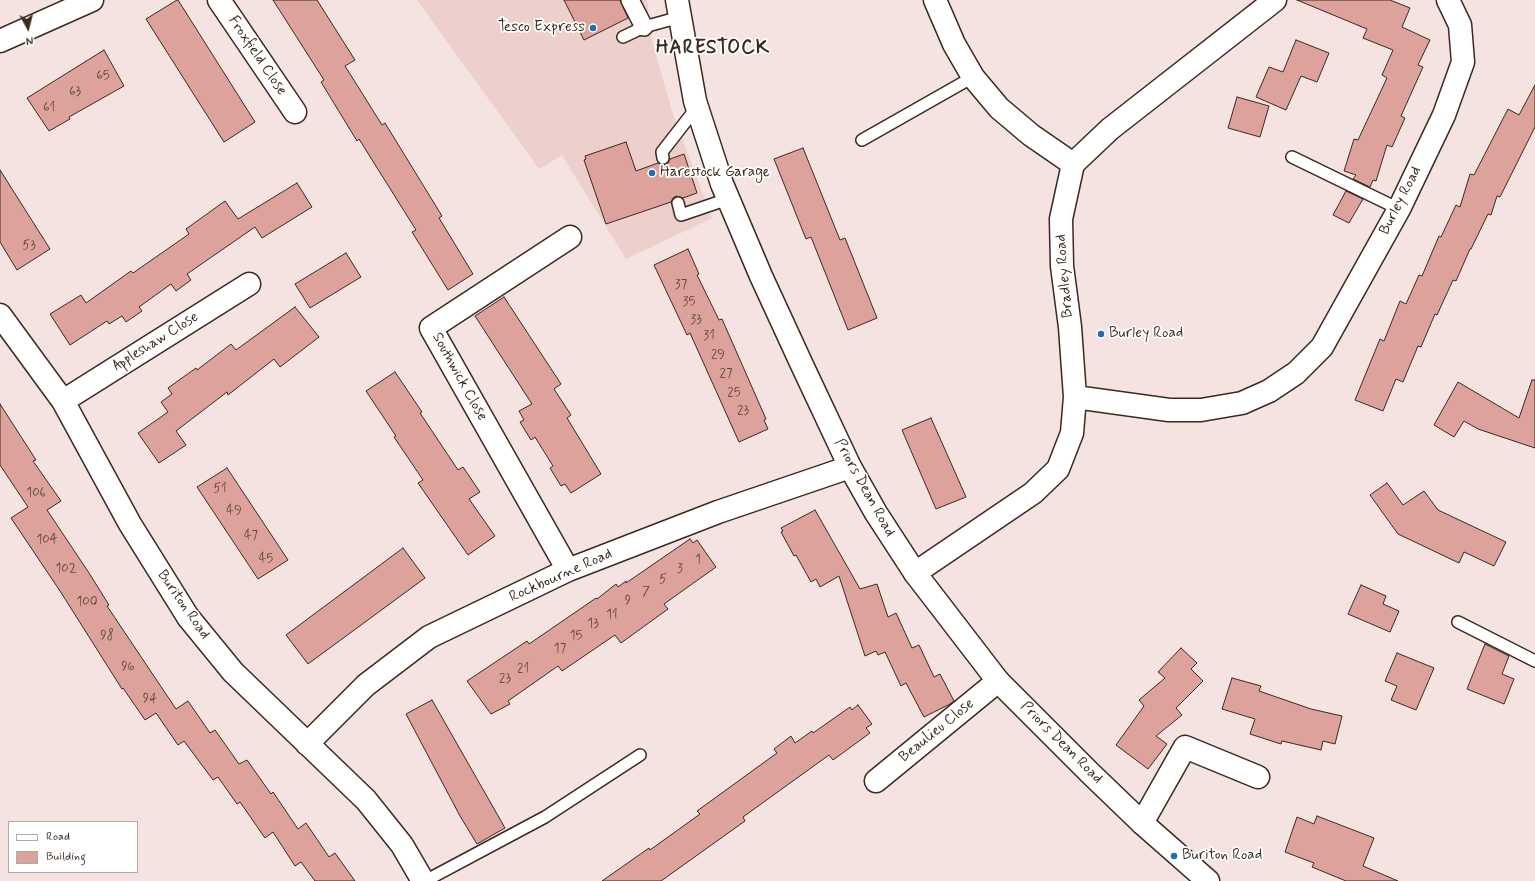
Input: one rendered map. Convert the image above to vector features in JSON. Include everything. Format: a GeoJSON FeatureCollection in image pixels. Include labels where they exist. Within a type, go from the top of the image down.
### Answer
{"type":"FeatureCollection","features":[{"type":"Feature","properties":{"kind":"street"},"geometry":{"type":"LineString","coordinates":[[0,41],[92,0]]}},
{"type":"Feature","properties":{"kind":"street","name":"Froxfield Close"},"geometry":{"type":"LineString","coordinates":[[218,0],[295,112]]}},
{"type":"Feature","properties":{"kind":"street"},"geometry":{"type":"LineString","coordinates":[[630,0],[644,27]]}},
{"type":"Feature","properties":{"kind":"street"},"geometry":{"type":"LineString","coordinates":[[935,0],[954,44],[973,77],[1004,112],[1031,135],[1073,164],[1110,130],[1275,0]]}},
{"type":"Feature","properties":{"kind":"street","name":"Burley Road"},"geometry":{"type":"LineString","coordinates":[[1075,397],[1169,410],[1201,410],[1242,403],[1269,391],[1296,373],[1322,347],[1399,209],[1444,115],[1463,62],[1460,25],[1448,0]]}},
{"type":"Feature","properties":{"kind":"street","name":"Priors Dean Road"},"geometry":{"type":"LineString","coordinates":[[678,9],[697,107],[722,184],[761,276],[850,467],[876,512],[915,573],[998,681],[1142,823],[1208,881]]}},
{"type":"Feature","properties":{"kind":"street","name":"Bradley Road"},"geometry":{"type":"LineString","coordinates":[[915,573],[1033,493],[1058,469],[1072,433],[1075,397],[1070,327],[1062,266],[1061,219],[1073,164]]}},
{"type":"Feature","properties":{"kind":"street","name":"Southwick Close"},"geometry":{"type":"LineString","coordinates":[[568,570],[432,328],[570,237]]}},
{"type":"Feature","properties":{"kind":"street","name":"Appleshaw Close"},"geometry":{"type":"LineString","coordinates":[[63,401],[249,284]]}},
{"type":"Feature","properties":{"kind":"street","name":"Buriton Road"},"geometry":{"type":"LineString","coordinates":[[0,315],[63,401],[130,524],[188,617],[233,672],[366,800],[402,845],[424,881]]}},
{"type":"Feature","properties":{"kind":"street","name":"Rockbourne Road"},"geometry":{"type":"LineString","coordinates":[[307,744],[366,685],[429,637],[568,570],[718,512],[850,467]]}},
{"type":"Feature","properties":{"kind":"street","name":"Beaulieu Close"},"geometry":{"type":"LineString","coordinates":[[876,781],[998,681]]}},
{"type":"Feature","properties":{"kind":"street"},"geometry":{"type":"LineString","coordinates":[[1142,823],[1185,747],[1258,777]]}},
{"type":"Feature","properties":{"kind":"lane"},"geometry":{"type":"LineString","coordinates":[[623,37],[678,9]]}},
{"type":"Feature","properties":{"kind":"lane"},"geometry":{"type":"LineString","coordinates":[[862,140],[973,77]]}},
{"type":"Feature","properties":{"kind":"lane"},"geometry":{"type":"LineString","coordinates":[[663,158],[662,152],[697,107]]}},
{"type":"Feature","properties":{"kind":"lane"},"geometry":{"type":"LineString","coordinates":[[1292,157],[1399,209]]}},
{"type":"Feature","properties":{"kind":"lane"},"geometry":{"type":"LineString","coordinates":[[678,203],[681,215],[728,199]]}},
{"type":"Feature","properties":{"kind":"lane"},"geometry":{"type":"LineString","coordinates":[[1458,622],[1535,661]]}},
{"type":"Feature","properties":{"kind":"lane"},"geometry":{"type":"LineString","coordinates":[[424,881],[545,817],[640,755]]}},
{"type":"Feature","properties":{"kind":"shaded area"},"geometry":{"type":"Polygon","coordinates":[[[417,0],[647,0],[651,38],[672,111],[712,218],[626,259],[562,155],[539,169],[417,0]]]}},
{"type":"Feature","properties":{"kind":"building"},"geometry":{"type":"Polygon","coordinates":[[[177,0],[255,122],[224,142],[146,19],[177,0]]]}},
{"type":"Feature","properties":{"kind":"building"},"geometry":{"type":"Polygon","coordinates":[[[273,0],[317,0],[355,60],[345,66],[382,125],[385,123],[442,216],[439,218],[473,274],[448,290],[412,232],[416,230],[359,139],[357,141],[321,82],[324,80],[273,0]]]}},
{"type":"Feature","properties":{"kind":"building","name":"Tesco Express"},"geometry":{"type":"Polygon","coordinates":[[[564,0],[620,0],[628,18],[584,40],[564,0]]]}},
{"type":"Feature","properties":{"kind":"building"},"geometry":{"type":"Polygon","coordinates":[[[1297,0],[1390,0],[1410,8],[1402,27],[1430,40],[1418,65],[1423,67],[1401,116],[1405,118],[1392,147],[1387,145],[1376,181],[1373,180],[1370,187],[1353,179],[1356,175],[1344,171],[1354,139],[1358,140],[1387,78],[1382,75],[1393,50],[1363,38],[1367,29],[1297,0]]]}},
{"type":"Feature","properties":{"kind":"building"},"geometry":{"type":"Polygon","coordinates":[[[1296,40],[1329,53],[1317,82],[1301,76],[1286,110],[1256,97],[1269,67],[1283,72],[1296,40]]]}},
{"type":"Feature","properties":{"kind":"building"},"geometry":{"type":"Polygon","coordinates":[[[104,50],[124,86],[69,117],[70,119],[49,131],[27,98],[104,50]]]}},
{"type":"Feature","properties":{"kind":"building"},"geometry":{"type":"Polygon","coordinates":[[[1535,85],[1535,127],[1500,197],[1497,196],[1491,215],[1488,214],[1456,281],[1453,280],[1437,315],[1435,314],[1421,347],[1418,346],[1403,382],[1396,379],[1383,411],[1355,400],[1380,339],[1384,341],[1400,301],[1406,304],[1419,275],[1422,276],[1439,236],[1441,237],[1456,205],[1460,207],[1470,174],[1474,175],[1508,109],[1519,115],[1535,85]]]}},
{"type":"Feature","properties":{"kind":"building"},"geometry":{"type":"Polygon","coordinates":[[[1237,97],[1269,106],[1260,137],[1228,128],[1237,97]]]}},
{"type":"Feature","properties":{"kind":"building"},"geometry":{"type":"Polygon","coordinates":[[[626,142],[636,171],[658,163],[665,165],[670,159],[684,154],[697,193],[683,198],[676,196],[671,202],[606,224],[584,160],[586,159],[585,156],[626,142]]]}},
{"type":"Feature","properties":{"kind":"building"},"geometry":{"type":"Polygon","coordinates":[[[803,148],[840,240],[845,238],[877,318],[848,330],[811,237],[806,239],[774,159],[803,148]]]}},
{"type":"Feature","properties":{"kind":"building"},"geometry":{"type":"Polygon","coordinates":[[[0,170],[50,249],[17,270],[0,242],[0,170]]]}},
{"type":"Feature","properties":{"kind":"building"},"geometry":{"type":"Polygon","coordinates":[[[297,183],[312,207],[262,238],[255,227],[187,274],[191,280],[176,291],[171,284],[139,307],[142,311],[126,322],[122,316],[109,324],[107,321],[70,345],[50,314],[81,295],[86,303],[131,271],[133,273],[189,234],[186,229],[225,201],[238,219],[297,183]]]}},
{"type":"Feature","properties":{"kind":"building"},"geometry":{"type":"Polygon","coordinates":[[[1346,191],[1363,199],[1349,223],[1333,215],[1346,191]]]}},
{"type":"Feature","properties":{"kind":"building"},"geometry":{"type":"Polygon","coordinates":[[[688,249],[699,274],[697,275],[719,320],[722,319],[766,419],[764,420],[768,429],[739,442],[690,333],[687,335],[654,265],[688,249]]]}},
{"type":"Feature","properties":{"kind":"building"},"geometry":{"type":"Polygon","coordinates":[[[346,253],[361,277],[310,308],[295,284],[346,253]]]}},
{"type":"Feature","properties":{"kind":"building"},"geometry":{"type":"Polygon","coordinates":[[[504,297],[561,384],[554,389],[571,415],[567,418],[601,474],[571,493],[565,484],[561,486],[550,468],[553,466],[535,437],[531,440],[520,422],[524,420],[519,411],[532,404],[475,316],[504,297]]]}},
{"type":"Feature","properties":{"kind":"building"},"geometry":{"type":"Polygon","coordinates":[[[295,307],[319,337],[280,367],[274,359],[228,395],[227,392],[176,431],[186,445],[159,463],[138,433],[168,412],[161,402],[172,394],[168,388],[196,368],[197,370],[231,344],[236,350],[295,307]]]}},
{"type":"Feature","properties":{"kind":"building"},"geometry":{"type":"Polygon","coordinates":[[[395,372],[458,470],[463,467],[480,492],[469,499],[495,536],[468,555],[418,483],[423,480],[394,437],[396,436],[366,391],[395,372]]]}},
{"type":"Feature","properties":{"kind":"building"},"geometry":{"type":"Polygon","coordinates":[[[1532,380],[1535,380],[1535,448],[1478,429],[1464,421],[1454,437],[1434,425],[1458,382],[1519,418],[1532,380]]]}},
{"type":"Feature","properties":{"kind":"building"},"geometry":{"type":"Polygon","coordinates":[[[0,404],[36,460],[33,461],[61,501],[47,510],[109,605],[107,606],[176,709],[188,701],[210,733],[215,730],[239,764],[247,760],[271,794],[273,792],[298,829],[306,823],[329,857],[335,853],[355,881],[315,881],[301,862],[295,866],[273,832],[265,838],[240,802],[237,804],[218,777],[213,780],[184,741],[178,745],[156,713],[145,720],[123,688],[122,689],[60,591],[11,518],[28,507],[0,465],[0,404]]]}},
{"type":"Feature","properties":{"kind":"building"},"geometry":{"type":"Polygon","coordinates":[[[931,418],[966,497],[936,509],[902,430],[931,418]]]}},
{"type":"Feature","properties":{"kind":"building"},"geometry":{"type":"Polygon","coordinates":[[[227,468],[288,560],[258,579],[197,487],[227,468]]]}},
{"type":"Feature","properties":{"kind":"building"},"geometry":{"type":"Polygon","coordinates":[[[1387,483],[1403,505],[1424,491],[1438,510],[1506,542],[1494,566],[1464,552],[1459,563],[1398,534],[1370,495],[1387,483]]]}},
{"type":"Feature","properties":{"kind":"building"},"geometry":{"type":"Polygon","coordinates":[[[815,510],[860,589],[877,584],[888,617],[896,613],[912,648],[919,645],[934,677],[940,674],[954,701],[950,704],[924,717],[906,683],[901,686],[885,652],[878,655],[876,651],[865,656],[839,576],[820,587],[816,579],[811,582],[796,555],[794,556],[781,532],[783,531],[781,528],[815,510]]]}},
{"type":"Feature","properties":{"kind":"building"},"geometry":{"type":"Polygon","coordinates":[[[690,539],[693,543],[697,540],[716,567],[664,604],[668,609],[621,643],[615,635],[562,671],[558,666],[508,701],[510,704],[491,714],[467,681],[527,641],[529,644],[596,598],[597,599],[616,584],[618,587],[626,581],[626,583],[690,539]]]}},
{"type":"Feature","properties":{"kind":"building"},"geometry":{"type":"Polygon","coordinates":[[[403,548],[425,578],[308,664],[286,635],[403,548]]]}},
{"type":"Feature","properties":{"kind":"building"},"geometry":{"type":"Polygon","coordinates":[[[1361,585],[1386,596],[1383,604],[1399,611],[1390,632],[1348,614],[1361,585]]]}},
{"type":"Feature","properties":{"kind":"building"},"geometry":{"type":"Polygon","coordinates":[[[1485,644],[1509,656],[1502,674],[1514,679],[1504,704],[1467,689],[1485,644]]]}},
{"type":"Feature","properties":{"kind":"building"},"geometry":{"type":"Polygon","coordinates":[[[1181,648],[1197,663],[1191,669],[1203,681],[1176,708],[1182,715],[1156,736],[1167,744],[1148,769],[1116,745],[1144,706],[1139,700],[1165,678],[1158,672],[1181,648]]]}},
{"type":"Feature","properties":{"kind":"building"},"geometry":{"type":"Polygon","coordinates":[[[1397,653],[1434,668],[1416,710],[1391,700],[1397,686],[1385,681],[1397,653]]]}},
{"type":"Feature","properties":{"kind":"building"},"geometry":{"type":"Polygon","coordinates":[[[1232,678],[1261,686],[1259,691],[1311,709],[1342,716],[1335,744],[1323,741],[1321,750],[1282,741],[1281,744],[1250,734],[1255,719],[1222,709],[1232,678]]]}},
{"type":"Feature","properties":{"kind":"building"},"geometry":{"type":"Polygon","coordinates":[[[432,700],[505,828],[477,844],[460,816],[406,714],[432,700]]]}},
{"type":"Feature","properties":{"kind":"building"},"geometry":{"type":"Polygon","coordinates":[[[858,705],[872,724],[866,728],[870,733],[833,760],[829,755],[743,817],[745,821],[661,881],[602,881],[649,848],[650,850],[700,814],[697,811],[777,753],[774,749],[791,736],[795,743],[812,731],[813,733],[850,707],[852,710],[858,705]]]}},
{"type":"Feature","properties":{"kind":"building"},"geometry":{"type":"Polygon","coordinates":[[[1317,816],[1374,838],[1363,866],[1398,881],[1346,881],[1312,867],[1314,863],[1285,852],[1297,817],[1314,824],[1317,816]]]}},
{"type":"Feature","properties":{"kind":"place","name":"Tesco Express"},"geometry":{"type":"Point","coordinates":[593,28]}},
{"type":"Feature","properties":{"kind":"place","name":"Harestock Garage"},"geometry":{"type":"Point","coordinates":[652,173]}},
{"type":"Feature","properties":{"kind":"place","name":"Burley Road"},"geometry":{"type":"Point","coordinates":[1101,334]}},
{"type":"Feature","properties":{"kind":"place","name":"Buriton Road"},"geometry":{"type":"Point","coordinates":[1174,856]}},
{"type":"Feature","properties":{"kind":"district","name":"HARESTOCK"},"geometry":{"type":"Point","coordinates":[713,49]}}]}
